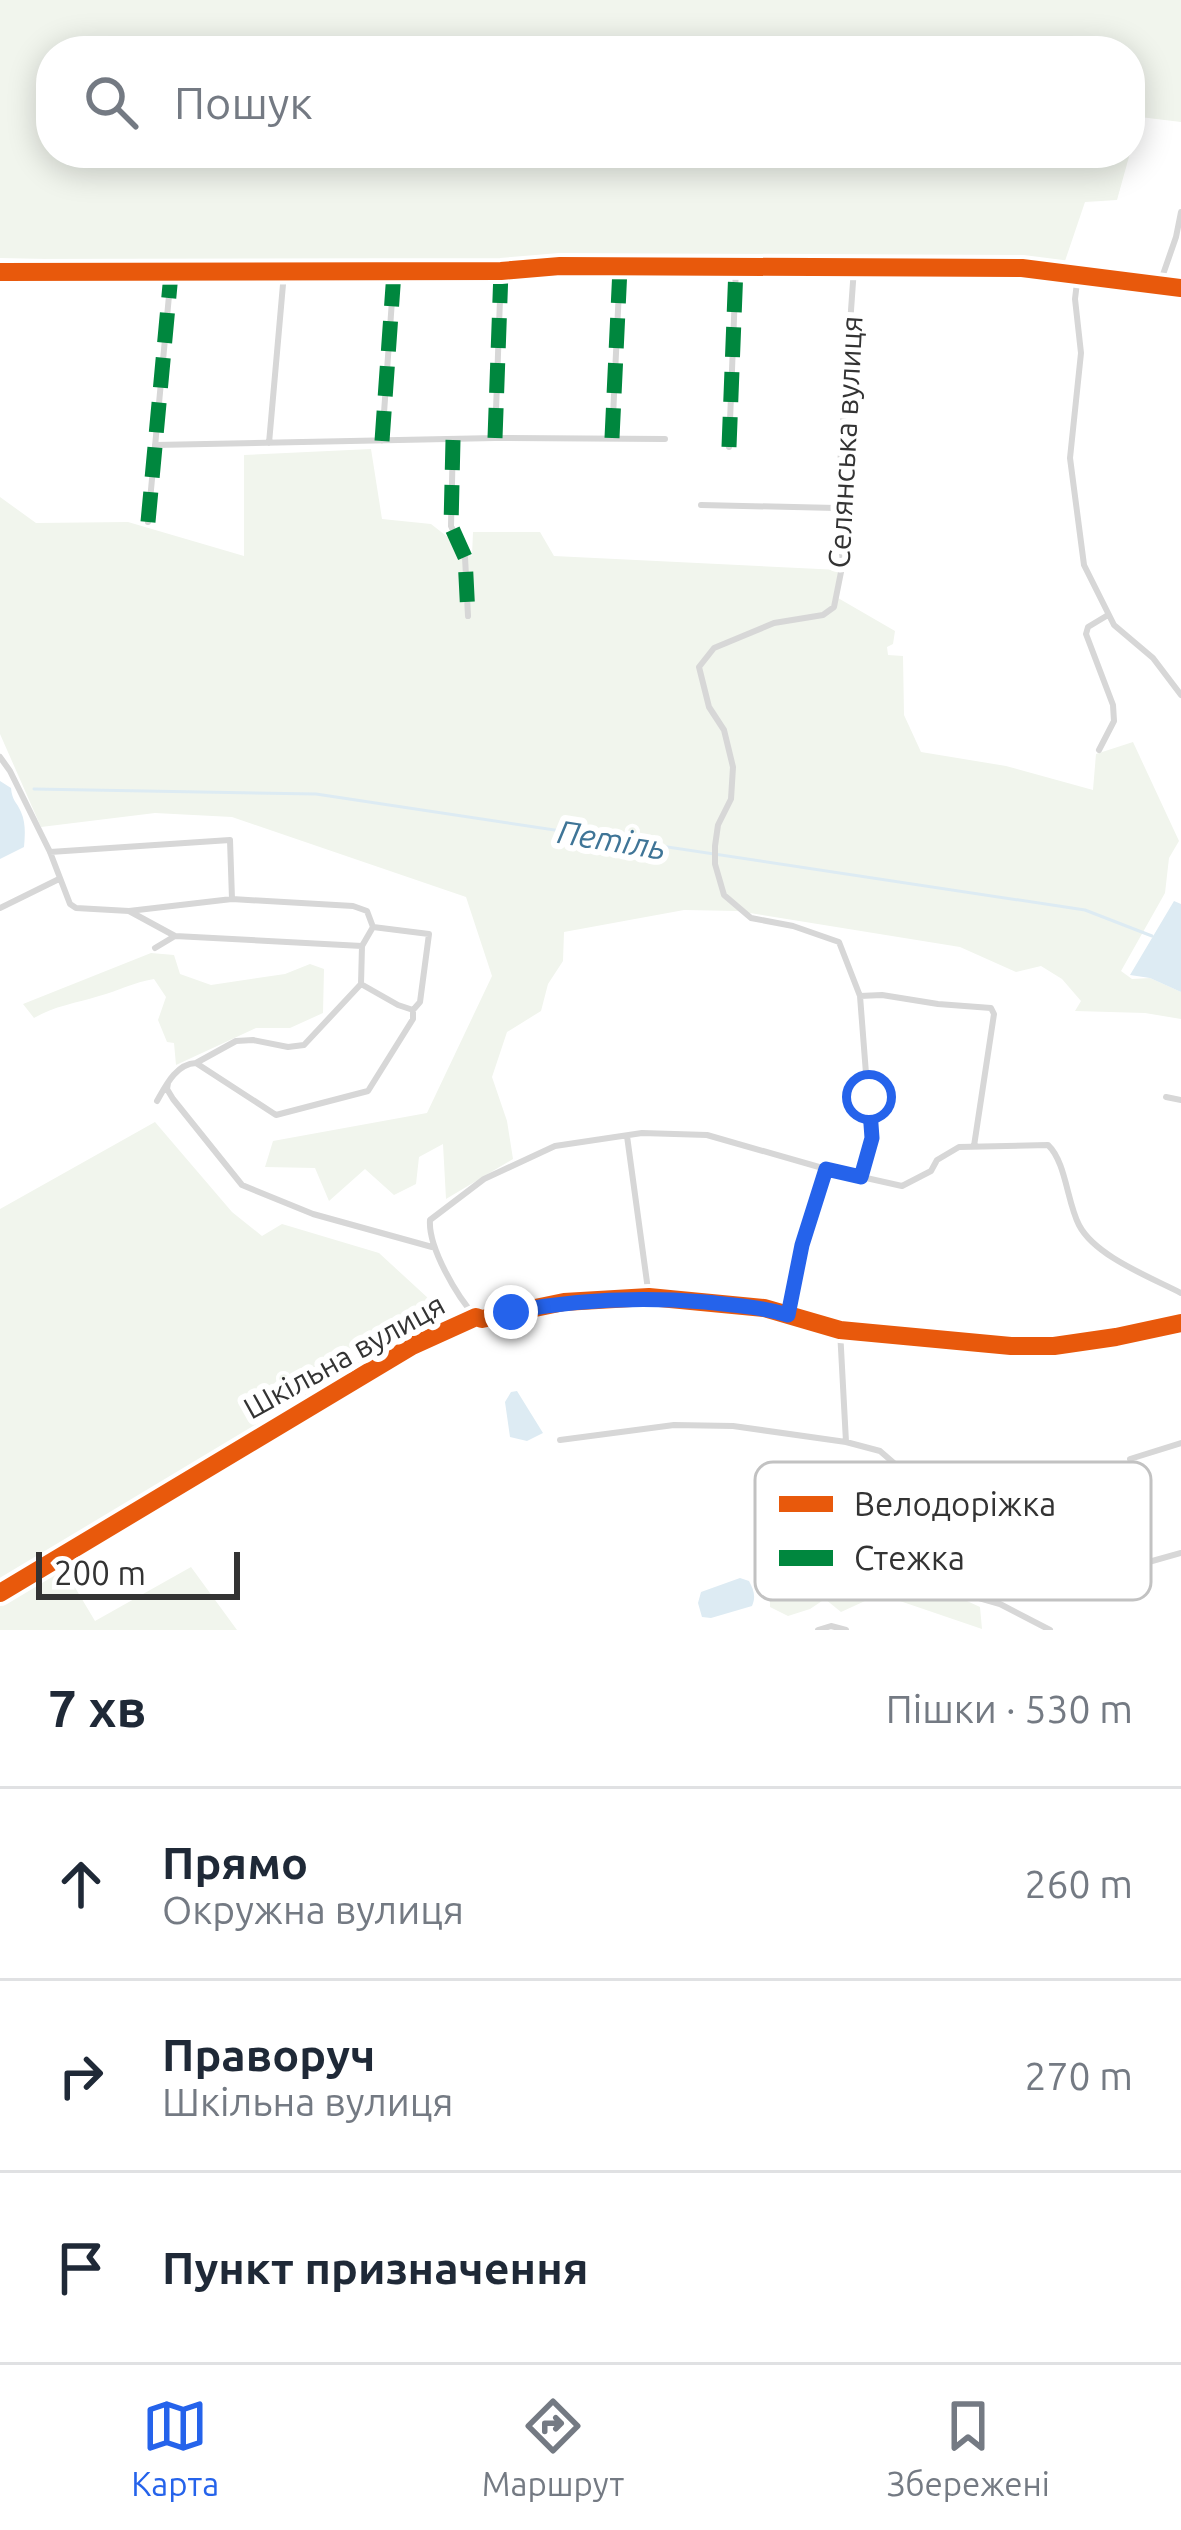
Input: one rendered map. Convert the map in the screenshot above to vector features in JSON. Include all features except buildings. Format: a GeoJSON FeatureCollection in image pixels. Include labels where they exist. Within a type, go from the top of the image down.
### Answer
{"type":"FeatureCollection","features":[{"type":"Feature","properties":{"kind":"street"},"geometry":{"type":"LineString","coordinates":[[1159,286],[1181,212]]}},
{"type":"Feature","properties":{"kind":"street"},"geometry":{"type":"LineString","coordinates":[[0,272],[501,271],[560,266],[1022,268],[1181,288]]}},
{"type":"Feature","properties":{"kind":"street"},"geometry":{"type":"LineString","coordinates":[[728,446],[736,267]]}},
{"type":"Feature","properties":{"kind":"street"},"geometry":{"type":"LineString","coordinates":[[612,438],[620,268]]}},
{"type":"Feature","properties":{"kind":"street","name":"Селянська вулиця"},"geometry":{"type":"LineString","coordinates":[[854,268],[837,508],[843,562],[834,607],[823,615],[774,623],[714,648],[699,667],[733,767],[731,799],[718,825],[716,846],[724,896],[751,918],[839,942],[860,996]]}},
{"type":"Feature","properties":{"kind":"street"},"geometry":{"type":"LineString","coordinates":[[495,438],[501,271]]}},
{"type":"Feature","properties":{"kind":"street"},"geometry":{"type":"LineString","coordinates":[[382,441],[394,272]]}},
{"type":"Feature","properties":{"kind":"street"},"geometry":{"type":"LineString","coordinates":[[269,442],[284,273]]}},
{"type":"Feature","properties":{"kind":"street"},"geometry":{"type":"LineString","coordinates":[[148,522],[171,274]]}},
{"type":"Feature","properties":{"kind":"street"},"geometry":{"type":"LineString","coordinates":[[1078,274],[1082,352],[1070,458],[1084,565],[1114,625],[1153,658],[1181,695]]}},
{"type":"Feature","properties":{"kind":"street"},"geometry":{"type":"LineString","coordinates":[[155,446],[495,438],[665,440]]}},
{"type":"Feature","properties":{"kind":"street"},"geometry":{"type":"LineString","coordinates":[[453,440],[451,526],[465,557],[468,616]]}},
{"type":"Feature","properties":{"kind":"street"},"geometry":{"type":"LineString","coordinates":[[701,505],[837,508]]}},
{"type":"Feature","properties":{"kind":"street"},"geometry":{"type":"LineString","coordinates":[[1099,750],[1114,721],[1113,705],[1086,634],[1088,627],[1108,615]]}},
{"type":"Feature","properties":{"kind":"street"},"geometry":{"type":"LineString","coordinates":[[0,757],[76,908],[129,911],[232,899],[353,906],[367,911],[373,926]]}},
{"type":"Feature","properties":{"kind":"street"},"geometry":{"type":"LineString","coordinates":[[50,852],[230,840],[232,899]]}},
{"type":"Feature","properties":{"kind":"street"},"geometry":{"type":"LineString","coordinates":[[0,908],[59,880]]}},
{"type":"Feature","properties":{"kind":"street"},"geometry":{"type":"LineString","coordinates":[[129,911],[175,937],[362,946]]}},
{"type":"Feature","properties":{"kind":"street"},"geometry":{"type":"LineString","coordinates":[[157,1101],[168,1080],[188,1063],[236,1041],[304,1045],[361,984],[362,946],[373,926]]}},
{"type":"Feature","properties":{"kind":"street"},"geometry":{"type":"LineString","coordinates":[[196,1063],[275,1115],[368,1091],[420,1002],[429,934],[373,926]]}},
{"type":"Feature","properties":{"kind":"street"},"geometry":{"type":"LineString","coordinates":[[155,948],[175,937]]}},
{"type":"Feature","properties":{"kind":"street"},"geometry":{"type":"LineString","coordinates":[[361,984],[413,1010]]}},
{"type":"Feature","properties":{"kind":"street"},"geometry":{"type":"LineString","coordinates":[[861,1177],[872,1138],[860,996],[991,1008],[994,1014],[974,1146]]}},
{"type":"Feature","properties":{"kind":"street"},"geometry":{"type":"LineString","coordinates":[[168,1080],[173,1099],[242,1185],[313,1214],[436,1249]]}},
{"type":"Feature","properties":{"kind":"street"},"geometry":{"type":"LineString","coordinates":[[1166,1096],[1181,1100]]}},
{"type":"Feature","properties":{"kind":"street"},"geometry":{"type":"LineString","coordinates":[[476,1317],[463,1303],[436,1249],[429,1234],[430,1220],[484,1179],[555,1146],[627,1136],[706,1135],[902,1186],[931,1171],[938,1160],[958,1148],[1048,1145],[1058,1160],[1081,1230],[1105,1252],[1181,1293]]}},
{"type":"Feature","properties":{"kind":"street"},"geometry":{"type":"LineString","coordinates":[[627,1136],[650,1298]]}},
{"type":"Feature","properties":{"kind":"street"},"geometry":{"type":"LineString","coordinates":[[788,1315],[802,1245],[826,1169]]}},
{"type":"Feature","properties":{"kind":"street","name":"Шкільна вулиця"},"geometry":{"type":"LineString","coordinates":[[0,1593],[412,1346],[476,1317],[564,1302],[650,1298],[764,1308],[840,1330],[1011,1346],[1054,1346],[1181,1323]]}},
{"type":"Feature","properties":{"kind":"street"},"geometry":{"type":"LineString","coordinates":[[840,1330],[846,1442]]}},
{"type":"Feature","properties":{"kind":"street"},"geometry":{"type":"LineString","coordinates":[[560,1440],[674,1425],[733,1426],[846,1442],[880,1451],[894,1462]]}},
{"type":"Feature","properties":{"kind":"street"},"geometry":{"type":"LineString","coordinates":[[1130,1459],[1181,1443]]}},
{"type":"Feature","properties":{"kind":"street"},"geometry":{"type":"LineString","coordinates":[[1151,1561],[1181,1553]]}},
{"type":"Feature","properties":{"kind":"street"},"geometry":{"type":"LineString","coordinates":[[986,1600],[1050,1630]]}},
{"type":"Feature","properties":{"kind":"street"},"geometry":{"type":"LineString","coordinates":[[818,1630],[831,1626],[846,1630]]}},
{"type":"Feature","properties":{"kind":"shaded area"},"geometry":{"type":"Polygon","coordinates":[[[0,0],[1181,0],[1181,122],[1145,118],[1145,36],[36,36],[36,168],[1126,168],[1117,200],[1085,202],[1065,261],[738,255],[371,266],[0,258],[0,0]]]}},
{"type":"Feature","properties":{"kind":"shaded area"},"geometry":{"type":"Polygon","coordinates":[[[371,449],[382,519],[431,524],[472,556],[473,532],[540,532],[554,556],[840,570],[838,598],[895,631],[888,655],[903,656],[904,715],[921,752],[1006,766],[1093,790],[1096,754],[1133,742],[1179,841],[1169,858],[1165,893],[1121,971],[1132,979],[1150,978],[1181,992],[1181,1019],[1075,1011],[1081,1001],[1062,979],[1041,966],[1016,972],[960,947],[737,911],[684,910],[564,932],[563,961],[548,984],[541,1011],[507,1032],[492,1077],[507,1121],[513,1159],[446,1199],[443,1144],[419,1157],[416,1184],[394,1195],[365,1169],[329,1201],[315,1168],[265,1167],[273,1141],[427,1113],[492,976],[466,897],[232,817],[155,813],[41,827],[0,734],[0,497],[36,523],[128,522],[244,556],[244,455],[371,449]]]}},
{"type":"Feature","properties":{"kind":"shaded area"},"geometry":{"type":"Polygon","coordinates":[[[0,781],[11,788],[25,834],[24,847],[0,859],[0,781]]]}},
{"type":"Feature","properties":{"kind":"shaded area"},"geometry":{"type":"Polygon","coordinates":[[[1174,901],[1181,904],[1181,992],[1130,975],[1174,901]]]}},
{"type":"Feature","properties":{"kind":"shaded area"},"geometry":{"type":"Polygon","coordinates":[[[151,953],[174,955],[180,974],[211,985],[285,974],[310,964],[324,969],[323,1013],[290,1028],[256,1028],[176,1065],[174,1043],[167,1042],[158,1020],[166,997],[154,979],[34,1018],[23,1004],[151,953]]]}},
{"type":"Feature","properties":{"kind":"shaded area"},"geometry":{"type":"Polygon","coordinates":[[[155,1122],[232,1212],[262,1236],[282,1224],[379,1253],[441,1310],[425,1332],[0,1585],[0,1209],[155,1122]]]}},
{"type":"Feature","properties":{"kind":"shaded area"},"geometry":{"type":"Polygon","coordinates":[[[517,1391],[543,1433],[527,1441],[510,1437],[505,1402],[517,1391]]]}},
{"type":"Feature","properties":{"kind":"shaded area"},"geometry":{"type":"Polygon","coordinates":[[[61,1564],[95,1621],[191,1567],[237,1630],[0,1630],[0,1601],[61,1564]]]}},
{"type":"Feature","properties":{"kind":"shaded area"},"geometry":{"type":"Polygon","coordinates":[[[740,1578],[752,1587],[752,1606],[702,1617],[701,1592],[740,1578]]]}},
{"type":"Feature","properties":{"kind":"shaded area"},"geometry":{"type":"Polygon","coordinates":[[[770,1600],[824,1600],[788,1616],[770,1607],[770,1600]]]}},
{"type":"Feature","properties":{"kind":"shaded area"},"geometry":{"type":"Polygon","coordinates":[[[826,1600],[880,1600],[865,1601],[841,1612],[826,1600]]]}},
{"type":"Feature","properties":{"kind":"shaded area"},"geometry":{"type":"Polygon","coordinates":[[[897,1600],[965,1600],[980,1607],[982,1629],[897,1600]]]}},
{"type":"Feature","properties":{"kind":"waterway","name":"Петіль"},"geometry":{"type":"LineString","coordinates":[[34,789],[316,794],[1085,910],[1152,936]]}},
{"type":"Feature","properties":{"kind":"marked path"},"geometry":{"type":"LineString","coordinates":[[729,447],[736,267]]}},
{"type":"Feature","properties":{"kind":"marked path"},"geometry":{"type":"LineString","coordinates":[[612,438],[620,268]]}},
{"type":"Feature","properties":{"kind":"marked path"},"geometry":{"type":"LineString","coordinates":[[495,438],[501,271]]}},
{"type":"Feature","properties":{"kind":"marked path"},"geometry":{"type":"LineString","coordinates":[[382,441],[394,272]]}},
{"type":"Feature","properties":{"kind":"marked path"},"geometry":{"type":"LineString","coordinates":[[148,522],[171,274]]}},
{"type":"Feature","properties":{"kind":"marked path"},"geometry":{"type":"LineString","coordinates":[[453,440],[451,526],[465,557],[468,616]]}},
{"type":"Feature","properties":{"kind":"cycle path"},"geometry":{"type":"LineString","coordinates":[[0,272],[501,271],[560,266],[1022,268],[1181,288]]}},
{"type":"Feature","properties":{"kind":"cycle path"},"geometry":{"type":"LineString","coordinates":[[0,1593],[412,1346],[476,1317],[564,1302],[649,1297],[764,1308],[840,1330],[1011,1346],[1054,1346],[1181,1323]]}},
{"type":"Feature","properties":{"kind":"route"},"geometry":{"type":"LineString","coordinates":[[511,1312],[564,1302],[650,1298],[764,1308],[788,1315],[802,1245],[826,1169],[861,1177],[872,1138],[869,1097]]}}]}
